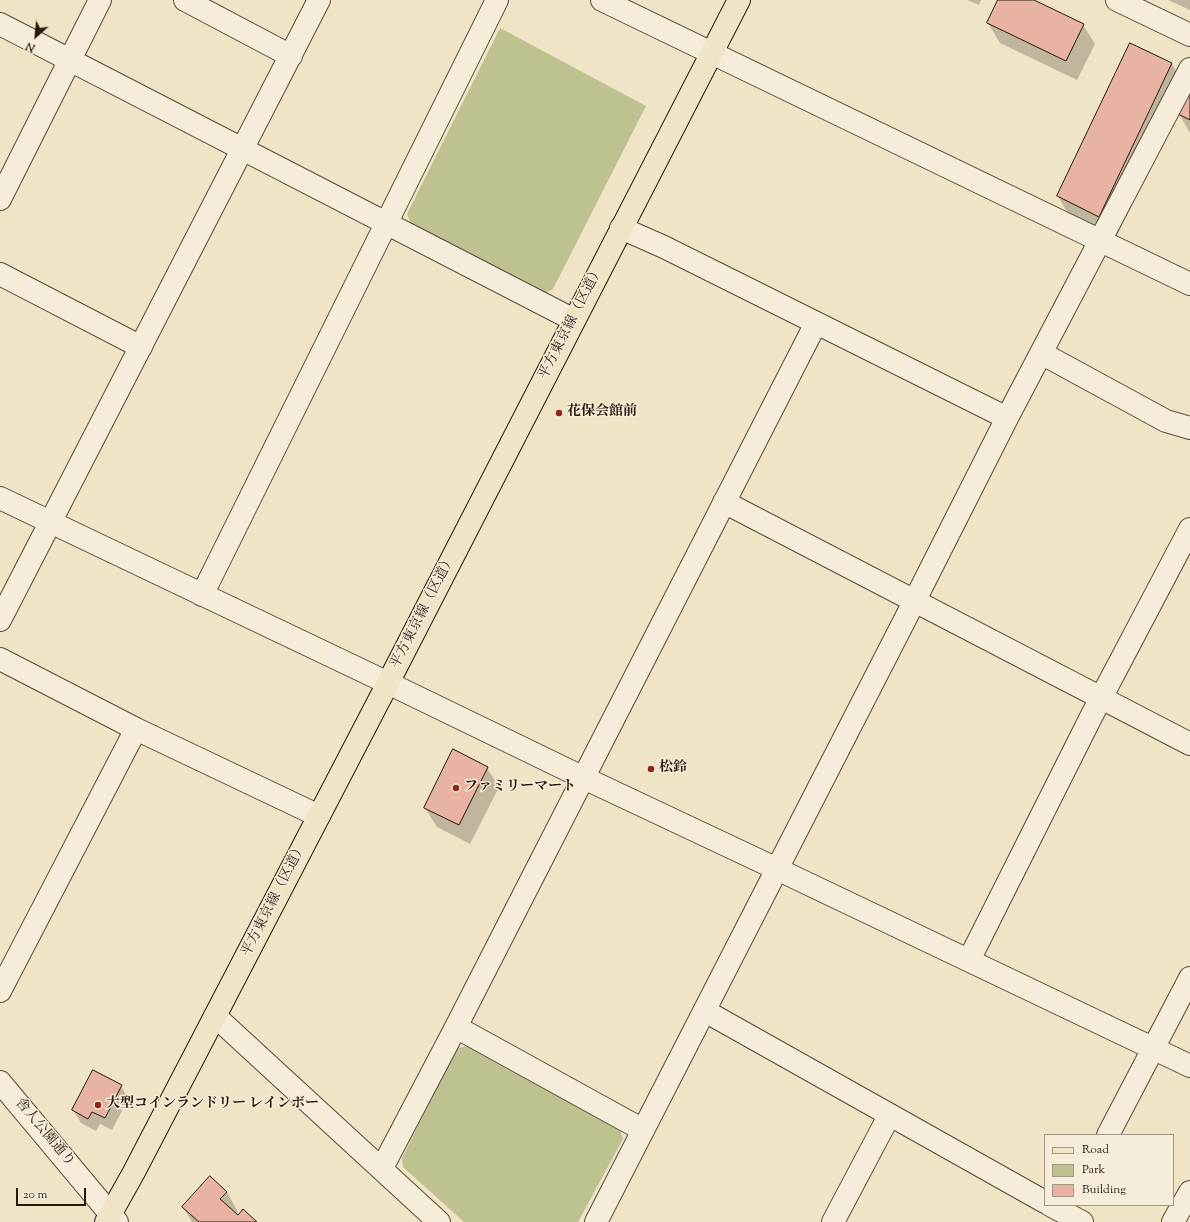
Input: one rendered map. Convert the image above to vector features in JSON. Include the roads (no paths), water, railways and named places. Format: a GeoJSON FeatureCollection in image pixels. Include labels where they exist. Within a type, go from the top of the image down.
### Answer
{"type":"FeatureCollection","features":[{"type":"Feature","properties":{"kind":"main road","name":"平方東京線（区道）"},"geometry":{"type":"LineString","coordinates":[[111,1220],[739,0]]}},
{"type":"Feature","properties":{"kind":"street"},"geometry":{"type":"LineString","coordinates":[[0,199],[100,0]]}},
{"type":"Feature","properties":{"kind":"street"},"geometry":{"type":"LineString","coordinates":[[185,0],[291,56]]}},
{"type":"Feature","properties":{"kind":"street"},"geometry":{"type":"LineString","coordinates":[[0,620],[320,0]]}},
{"type":"Feature","properties":{"kind":"street"},"geometry":{"type":"LineString","coordinates":[[202,595],[497,0]]}},
{"type":"Feature","properties":{"kind":"street"},"geometry":{"type":"LineString","coordinates":[[602,0],[1190,284]]}},
{"type":"Feature","properties":{"kind":"street"},"geometry":{"type":"LineString","coordinates":[[1117,0],[1190,35]]}},
{"type":"Feature","properties":{"kind":"street"},"geometry":{"type":"LineString","coordinates":[[0,24],[574,320]]}},
{"type":"Feature","properties":{"kind":"street"},"geometry":{"type":"LineString","coordinates":[[596,1222],[705,1012],[1006,418],[1190,69]]}},
{"type":"Feature","properties":{"kind":"street"},"geometry":{"type":"LineString","coordinates":[[621,228],[664,247],[1006,418]]}},
{"type":"Feature","properties":{"kind":"street"},"geometry":{"type":"LineString","coordinates":[[0,274],[141,347]]}},
{"type":"Feature","properties":{"kind":"street"},"geometry":{"type":"LineString","coordinates":[[382,1168],[584,778],[816,323]]}},
{"type":"Feature","properties":{"kind":"street"},"geometry":{"type":"LineString","coordinates":[[1041,353],[1166,421],[1190,428]]}},
{"type":"Feature","properties":{"kind":"street"},"geometry":{"type":"LineString","coordinates":[[0,498],[1190,1066]]}},
{"type":"Feature","properties":{"kind":"street"},"geometry":{"type":"LineString","coordinates":[[724,502],[1190,744]]}},
{"type":"Feature","properties":{"kind":"street"},"geometry":{"type":"LineString","coordinates":[[969,960],[1101,699],[1190,529]]}},
{"type":"Feature","properties":{"kind":"street"},"geometry":{"type":"LineString","coordinates":[[0,659],[136,729],[319,816]]}},
{"type":"Feature","properties":{"kind":"street"},"geometry":{"type":"LineString","coordinates":[[0,991],[136,729]]}},
{"type":"Feature","properties":{"kind":"street"},"geometry":{"type":"LineString","coordinates":[[1109,1134],[1190,978]]}},
{"type":"Feature","properties":{"kind":"street"},"geometry":{"type":"LineString","coordinates":[[705,1012],[888,1116],[1044,1201]]}},
{"type":"Feature","properties":{"kind":"street"},"geometry":{"type":"LineString","coordinates":[[215,1016],[439,1222]]}},
{"type":"Feature","properties":{"kind":"street"},"geometry":{"type":"LineString","coordinates":[[456,1027],[643,1130]]}},
{"type":"Feature","properties":{"kind":"street","name":"舎人公園通り"},"geometry":{"type":"LineString","coordinates":[[0,1082],[76,1172],[111,1220]]}},
{"type":"Feature","properties":{"kind":"street"},"geometry":{"type":"LineString","coordinates":[[833,1222],[888,1116]]}},
{"type":"Feature","properties":{"kind":"street"},"geometry":{"type":"LineString","coordinates":[[1173,1222],[1190,1192]]}},
{"type":"Feature","properties":{"kind":"place","name":"花保会館前"},"geometry":{"type":"Point","coordinates":[559,413]}},
{"type":"Feature","properties":{"kind":"place","name":"松鈴"},"geometry":{"type":"Point","coordinates":[651,769]}},
{"type":"Feature","properties":{"kind":"place","name":"ファミリーマート"},"geometry":{"type":"Point","coordinates":[456,788]}},
{"type":"Feature","properties":{"kind":"place","name":"大型コインランドリー レインボー"},"geometry":{"type":"Point","coordinates":[98,1105]}}]}
